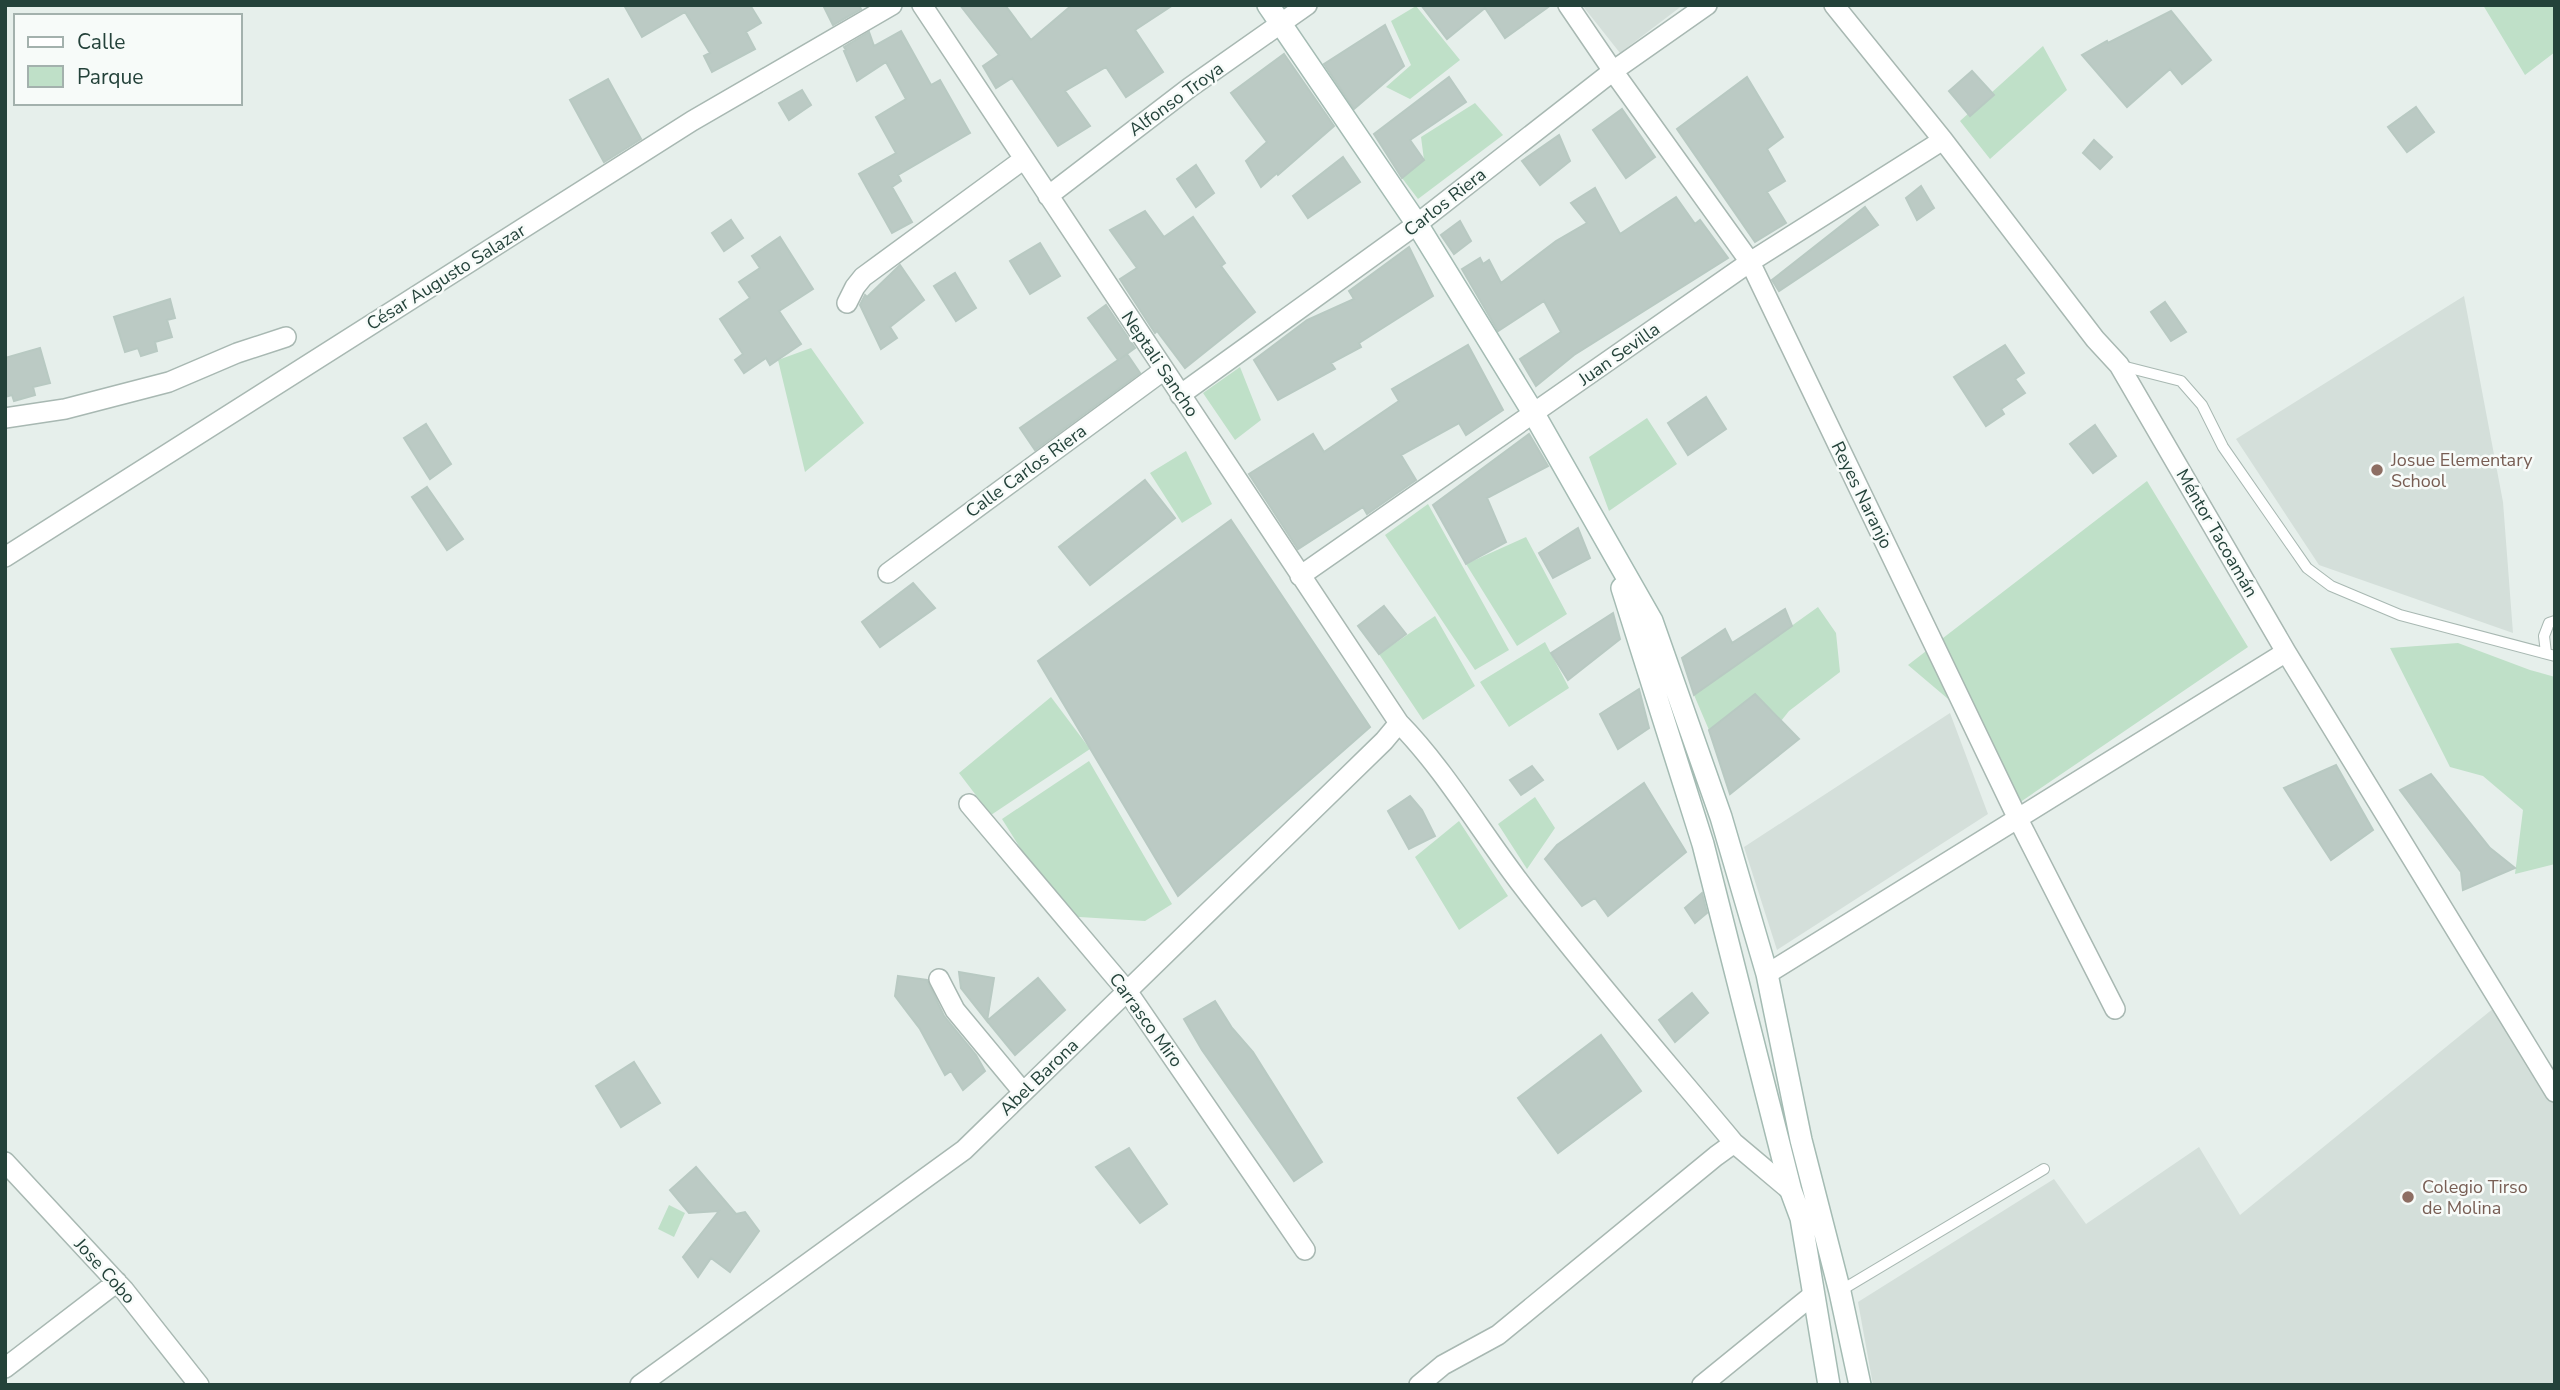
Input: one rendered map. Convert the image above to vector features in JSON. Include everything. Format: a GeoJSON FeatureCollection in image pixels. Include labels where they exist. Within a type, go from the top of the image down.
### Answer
{"type":"FeatureCollection","features":[{"type":"Feature","properties":{"kind":"street","name":"César Augusto Salazar"},"geometry":{"type":"LineString","coordinates":[[5,557],[692,121],[892,5]]}},
{"type":"Feature","properties":{"kind":"street","name":"Neptali Sancho"},"geometry":{"type":"LineString","coordinates":[[922,5],[1399,723],[1419,743],[1491,847],[1542,912],[1734,1143],[1791,1191]]}},
{"type":"Feature","properties":{"kind":"street"},"geometry":{"type":"LineString","coordinates":[[1268,5],[1417,224],[1534,414],[1652,621],[1721,817],[1767,974],[1801,1140],[1840,1292],[1860,1385]]}},
{"type":"Feature","properties":{"kind":"street","name":"Alfonso Troya"},"geometry":{"type":"LineString","coordinates":[[1048,196],[1189,88],[1307,5]]}},
{"type":"Feature","properties":{"kind":"street","name":"Reyes Naranjo"},"geometry":{"type":"LineString","coordinates":[[1568,5],[1750,262],[2018,819],[2115,1009]]}},
{"type":"Feature","properties":{"kind":"street","name":"Carlos Riera"},"geometry":{"type":"LineString","coordinates":[[1180,395],[1417,224],[1613,71],[1707,5]]}},
{"type":"Feature","properties":{"kind":"street","name":"Méntor Tacoamán"},"geometry":{"type":"LineString","coordinates":[[1834,5],[1943,140],[2095,339],[2119,365],[2286,652],[2555,1092]]}},
{"type":"Feature","properties":{"kind":"street","name":"Juan Sevilla"},"geometry":{"type":"LineString","coordinates":[[1300,576],[1750,262],[1943,140]]}},
{"type":"Feature","properties":{"kind":"street"},"geometry":{"type":"LineString","coordinates":[[847,303],[863,277],[1024,159]]}},
{"type":"Feature","properties":{"kind":"street"},"geometry":{"type":"LineString","coordinates":[[5,418],[65,409],[169,382],[237,352],[286,337]]}},
{"type":"Feature","properties":{"kind":"street","name":"Calle Carlos Riera"},"geometry":{"type":"LineString","coordinates":[[888,573],[1164,370]]}},
{"type":"Feature","properties":{"kind":"street"},"geometry":{"type":"LineString","coordinates":[[1612,552],[1703,844],[1791,1191],[1801,1218],[1829,1385]]}},
{"type":"Feature","properties":{"kind":"street"},"geometry":{"type":"LineString","coordinates":[[1767,974],[2286,652]]}},
{"type":"Feature","properties":{"kind":"street","name":"Abel Barona"},"geometry":{"type":"LineString","coordinates":[[640,1385],[964,1150],[1384,741],[1399,723]]}},
{"type":"Feature","properties":{"kind":"street","name":"Carrasco Miro"},"geometry":{"type":"LineString","coordinates":[[969,804],[1127,991],[1305,1250]]}},
{"type":"Feature","properties":{"kind":"street"},"geometry":{"type":"LineString","coordinates":[[939,979],[955,1010],[1023,1092]]}},
{"type":"Feature","properties":{"kind":"street"},"geometry":{"type":"LineString","coordinates":[[1419,1385],[1443,1365],[1499,1335],[1734,1143]]}},
{"type":"Feature","properties":{"kind":"street","name":"Jose Cobo"},"geometry":{"type":"LineString","coordinates":[[5,1162],[117,1282],[200,1385]]}},
{"type":"Feature","properties":{"kind":"street"},"geometry":{"type":"LineString","coordinates":[[5,1368],[117,1282]]}},
{"type":"Feature","properties":{"kind":"street"},"geometry":{"type":"LineString","coordinates":[[1702,1385],[1814,1294]]}},
{"type":"Feature","properties":{"kind":"lane"},"geometry":{"type":"LineString","coordinates":[[2119,365],[2181,381],[2202,405],[2223,447],[2307,568],[2331,586],[2400,615],[2550,654]]}},
{"type":"Feature","properties":{"kind":"lane"},"geometry":{"type":"LineString","coordinates":[[2550,654],[2544,636],[2549,623],[2555,621]]}},
{"type":"Feature","properties":{"kind":"lane"},"geometry":{"type":"LineString","coordinates":[[1840,1292],[2044,1169]]}},
{"type":"Feature","properties":{"kind":"shaded area"},"geometry":{"type":"Polygon","coordinates":[[[1582,5],[1683,5],[1620,53],[1582,5]]]}},
{"type":"Feature","properties":{"kind":"shaded area","name":"Josue Elementary School"},"geometry":{"type":"Polygon","coordinates":[[[2464,296],[2503,502],[2513,633],[2319,565],[2236,439],[2464,296]]]}},
{"type":"Feature","properties":{"kind":"shaded area"},"geometry":{"type":"Polygon","coordinates":[[[1950,713],[1988,814],[1777,950],[1744,847],[1950,713]]]}},
{"type":"Feature","properties":{"kind":"shaded area","name":"Colegio Tirso de Molina"},"geometry":{"type":"Polygon","coordinates":[[[2500,1003],[2555,1092],[2555,1385],[1873,1385],[1858,1302],[2054,1179],[2086,1224],[2199,1147],[2240,1215],[2500,1003]]]}},
{"type":"Feature","properties":{"kind":"green space"},"geometry":{"type":"Polygon","coordinates":[[[2483,5],[2555,5],[2555,52],[2525,75],[2483,5]]]}},
{"type":"Feature","properties":{"kind":"green space"},"geometry":{"type":"Polygon","coordinates":[[[1416,6],[1460,60],[1410,99],[1386,87],[1411,65],[1391,21],[1416,6]]]}},
{"type":"Feature","properties":{"kind":"green space"},"geometry":{"type":"Polygon","coordinates":[[[2043,46],[2067,90],[1990,159],[1960,121],[2043,46]]]}},
{"type":"Feature","properties":{"kind":"green space"},"geometry":{"type":"Polygon","coordinates":[[[1475,103],[1503,135],[1418,199],[1402,178],[1424,160],[1421,137],[1475,103]]]}},
{"type":"Feature","properties":{"kind":"green space"},"geometry":{"type":"Polygon","coordinates":[[[811,348],[864,423],[805,472],[778,360],[811,348]]]}},
{"type":"Feature","properties":{"kind":"green space"},"geometry":{"type":"Polygon","coordinates":[[[1240,367],[1261,420],[1235,440],[1203,393],[1240,367]]]}},
{"type":"Feature","properties":{"kind":"green space"},"geometry":{"type":"Polygon","coordinates":[[[1647,418],[1677,464],[1609,511],[1589,457],[1647,418]]]}},
{"type":"Feature","properties":{"kind":"green space"},"geometry":{"type":"Polygon","coordinates":[[[1186,451],[1212,504],[1182,523],[1150,473],[1186,451]]]}},
{"type":"Feature","properties":{"kind":"green space"},"geometry":{"type":"Polygon","coordinates":[[[2147,481],[2248,647],[2016,805],[1980,726],[1908,665],[2147,481]]]}},
{"type":"Feature","properties":{"kind":"green space"},"geometry":{"type":"Polygon","coordinates":[[[1428,504],[1509,650],[1475,670],[1385,535],[1428,504]]]}},
{"type":"Feature","properties":{"kind":"green space"},"geometry":{"type":"Polygon","coordinates":[[[1526,537],[1567,614],[1517,646],[1466,564],[1526,537]]]}},
{"type":"Feature","properties":{"kind":"green space"},"geometry":{"type":"Polygon","coordinates":[[[1818,607],[1836,633],[1840,672],[1789,711],[1781,721],[1755,695],[1709,730],[1694,695],[1818,607]]]}},
{"type":"Feature","properties":{"kind":"green space"},"geometry":{"type":"Polygon","coordinates":[[[1435,616],[1475,686],[1423,720],[1379,654],[1435,616]]]}},
{"type":"Feature","properties":{"kind":"green space"},"geometry":{"type":"Polygon","coordinates":[[[1545,642],[1569,688],[1509,727],[1480,682],[1545,642]]]}},
{"type":"Feature","properties":{"kind":"green space"},"geometry":{"type":"Polygon","coordinates":[[[2458,643],[2555,677],[2555,864],[2515,874],[2523,810],[2483,776],[2450,767],[2390,648],[2458,643]]]}},
{"type":"Feature","properties":{"kind":"green space"},"geometry":{"type":"Polygon","coordinates":[[[1051,697],[1090,749],[991,815],[959,773],[1051,697]]]}},
{"type":"Feature","properties":{"kind":"green space"},"geometry":{"type":"Polygon","coordinates":[[[1089,761],[1172,904],[1145,921],[1063,916],[1002,819],[1089,761]]]}},
{"type":"Feature","properties":{"kind":"green space"},"geometry":{"type":"Polygon","coordinates":[[[1535,797],[1555,828],[1527,869],[1498,824],[1535,797]]]}},
{"type":"Feature","properties":{"kind":"green space"},"geometry":{"type":"Polygon","coordinates":[[[1459,821],[1508,896],[1459,930],[1415,857],[1459,821]]]}},
{"type":"Feature","properties":{"kind":"green space"},"geometry":{"type":"Polygon","coordinates":[[[669,1205],[685,1213],[674,1237],[658,1229],[669,1205]]]}},
{"type":"Feature","properties":{"kind":"building"},"geometry":{"type":"Polygon","coordinates":[[[624,5],[750,5],[761,23],[746,32],[755,49],[712,72],[704,56],[710,53],[685,12],[642,37],[624,5]]]}},
{"type":"Feature","properties":{"kind":"building"},"geometry":{"type":"Polygon","coordinates":[[[823,5],[859,5],[861,9],[833,25],[823,5]]]}},
{"type":"Feature","properties":{"kind":"building"},"geometry":{"type":"Polygon","coordinates":[[[960,5],[1005,5],[1031,40],[1072,5],[1173,5],[1135,30],[1163,72],[1126,97],[1106,67],[1065,91],[1090,126],[1058,146],[1012,78],[996,88],[983,66],[999,55],[960,5]]]}},
{"type":"Feature","properties":{"kind":"building"},"geometry":{"type":"Polygon","coordinates":[[[1421,5],[1551,5],[1505,38],[1485,8],[1447,39],[1421,5]]]}},
{"type":"Feature","properties":{"kind":"building"},"geometry":{"type":"Polygon","coordinates":[[[2171,11],[2211,60],[2182,84],[2170,69],[2127,107],[2082,55],[2171,11]]]}},
{"type":"Feature","properties":{"kind":"building"},"geometry":{"type":"Polygon","coordinates":[[[1385,25],[1404,66],[1354,109],[1324,64],[1385,25]]]}},
{"type":"Feature","properties":{"kind":"building"},"geometry":{"type":"Polygon","coordinates":[[[901,31],[931,85],[940,80],[970,133],[898,175],[901,181],[892,187],[912,222],[892,233],[859,174],[896,153],[876,117],[906,99],[886,62],[857,81],[844,47],[869,32],[874,46],[901,31]]]}},
{"type":"Feature","properties":{"kind":"building"},"geometry":{"type":"Polygon","coordinates":[[[1284,54],[1334,126],[1261,187],[1246,161],[1267,142],[1231,93],[1284,54]]]}},
{"type":"Feature","properties":{"kind":"building"},"geometry":{"type":"Polygon","coordinates":[[[1972,71],[1994,95],[1970,116],[1949,91],[1972,71]]]}},
{"type":"Feature","properties":{"kind":"building"},"geometry":{"type":"Polygon","coordinates":[[[1449,77],[1466,102],[1410,140],[1424,160],[1402,178],[1374,134],[1449,77]]]}},
{"type":"Feature","properties":{"kind":"building"},"geometry":{"type":"Polygon","coordinates":[[[1747,77],[1783,137],[1767,149],[1785,181],[1767,192],[1786,223],[1755,242],[1677,129],[1747,77]]]}},
{"type":"Feature","properties":{"kind":"building"},"geometry":{"type":"Polygon","coordinates":[[[608,79],[641,139],[604,162],[570,100],[608,79]]]}},
{"type":"Feature","properties":{"kind":"building"},"geometry":{"type":"Polygon","coordinates":[[[802,90],[811,105],[789,120],[779,103],[802,90]]]}},
{"type":"Feature","properties":{"kind":"building"},"geometry":{"type":"Polygon","coordinates":[[[2416,107],[2434,132],[2407,152],[2388,127],[2416,107]]]}},
{"type":"Feature","properties":{"kind":"building"},"geometry":{"type":"Polygon","coordinates":[[[1622,109],[1655,157],[1626,178],[1593,130],[1622,109]]]}},
{"type":"Feature","properties":{"kind":"building"},"geometry":{"type":"Polygon","coordinates":[[[1559,135],[1570,161],[1540,185],[1522,161],[1559,135]]]}},
{"type":"Feature","properties":{"kind":"building"},"geometry":{"type":"Polygon","coordinates":[[[2094,140],[2112,157],[2100,169],[2083,153],[2094,140]]]}},
{"type":"Feature","properties":{"kind":"building"},"geometry":{"type":"Polygon","coordinates":[[[1343,157],[1360,182],[1308,218],[1293,196],[1343,157]]]}},
{"type":"Feature","properties":{"kind":"building"},"geometry":{"type":"Polygon","coordinates":[[[1196,165],[1214,193],[1196,207],[1177,179],[1196,165]]]}},
{"type":"Feature","properties":{"kind":"building"},"geometry":{"type":"Polygon","coordinates":[[[1921,186],[1934,208],[1917,220],[1906,198],[1921,186]]]}},
{"type":"Feature","properties":{"kind":"building"},"geometry":{"type":"Polygon","coordinates":[[[1595,188],[1620,234],[1676,197],[1695,224],[1700,220],[1728,258],[1574,355],[1536,386],[1520,359],[1561,332],[1544,301],[1498,331],[1462,269],[1480,258],[1483,264],[1489,260],[1501,283],[1556,241],[1587,223],[1571,203],[1595,188]]]}},
{"type":"Feature","properties":{"kind":"building"},"geometry":{"type":"Polygon","coordinates":[[[1865,207],[1878,225],[1779,291],[1772,280],[1865,207]]]}},
{"type":"Feature","properties":{"kind":"building"},"geometry":{"type":"Polygon","coordinates":[[[1145,211],[1164,237],[1193,217],[1225,263],[1221,266],[1255,312],[1185,368],[1157,331],[1155,333],[1120,279],[1137,268],[1110,230],[1145,211]]]}},
{"type":"Feature","properties":{"kind":"building"},"geometry":{"type":"Polygon","coordinates":[[[731,220],[743,238],[724,251],[712,233],[731,220]]]}},
{"type":"Feature","properties":{"kind":"building"},"geometry":{"type":"Polygon","coordinates":[[[1460,221],[1471,241],[1454,254],[1441,235],[1460,221]]]}},
{"type":"Feature","properties":{"kind":"building"},"geometry":{"type":"Polygon","coordinates":[[[780,237],[813,289],[779,311],[801,344],[770,365],[766,358],[744,373],[735,360],[743,354],[720,319],[750,298],[739,282],[760,268],[752,256],[780,237]]]}},
{"type":"Feature","properties":{"kind":"building"},"geometry":{"type":"Polygon","coordinates":[[[1040,243],[1060,276],[1030,294],[1010,261],[1040,243]]]}},
{"type":"Feature","properties":{"kind":"building"},"geometry":{"type":"Polygon","coordinates":[[[1409,247],[1433,296],[1359,343],[1361,347],[1331,363],[1335,369],[1278,400],[1254,360],[1307,320],[1354,299],[1349,291],[1409,247]]]}},
{"type":"Feature","properties":{"kind":"building"},"geometry":{"type":"Polygon","coordinates":[[[900,265],[924,300],[890,327],[897,338],[881,349],[860,305],[865,295],[867,297],[900,265]]]}},
{"type":"Feature","properties":{"kind":"building"},"geometry":{"type":"Polygon","coordinates":[[[955,273],[976,308],[956,321],[934,286],[955,273]]]}},
{"type":"Feature","properties":{"kind":"building"},"geometry":{"type":"Polygon","coordinates":[[[170,299],[175,318],[167,320],[172,337],[155,342],[157,351],[141,356],[138,348],[125,352],[114,317],[170,299]]]}},
{"type":"Feature","properties":{"kind":"building"},"geometry":{"type":"Polygon","coordinates":[[[2165,302],[2186,332],[2171,341],[2151,312],[2165,302]]]}},
{"type":"Feature","properties":{"kind":"building"},"geometry":{"type":"Polygon","coordinates":[[[1106,305],[1135,348],[1120,359],[1127,354],[1140,373],[1035,450],[1020,428],[1118,360],[1088,318],[1106,305]]]}},
{"type":"Feature","properties":{"kind":"building"},"geometry":{"type":"Polygon","coordinates":[[[1468,345],[1503,410],[1466,435],[1459,423],[1401,455],[1416,480],[1367,514],[1363,507],[1298,549],[1249,474],[1313,434],[1324,452],[1399,401],[1392,389],[1468,345]]]}},
{"type":"Feature","properties":{"kind":"building"},"geometry":{"type":"Polygon","coordinates":[[[2005,345],[2024,373],[2015,379],[2025,393],[2001,409],[2004,414],[1986,426],[1954,377],[2005,345]]]}},
{"type":"Feature","properties":{"kind":"building"},"geometry":{"type":"Polygon","coordinates":[[[40,348],[50,383],[33,387],[35,395],[14,401],[12,395],[5,397],[5,358],[40,348]]]}},
{"type":"Feature","properties":{"kind":"building"},"geometry":{"type":"Polygon","coordinates":[[[1706,397],[1726,429],[1688,455],[1668,423],[1706,397]]]}},
{"type":"Feature","properties":{"kind":"building"},"geometry":{"type":"Polygon","coordinates":[[[426,424],[451,464],[430,479],[404,438],[426,424]]]}},
{"type":"Feature","properties":{"kind":"building"},"geometry":{"type":"Polygon","coordinates":[[[2095,425],[2116,456],[2093,473],[2070,444],[2095,425]]]}},
{"type":"Feature","properties":{"kind":"building"},"geometry":{"type":"Polygon","coordinates":[[[1529,434],[1548,466],[1487,498],[1506,542],[1466,564],[1433,505],[1529,434]]]}},
{"type":"Feature","properties":{"kind":"building"},"geometry":{"type":"Polygon","coordinates":[[[1145,480],[1175,518],[1090,585],[1059,547],[1145,480]]]}},
{"type":"Feature","properties":{"kind":"building"},"geometry":{"type":"Polygon","coordinates":[[[427,487],[463,539],[447,550],[412,497],[427,487]]]}},
{"type":"Feature","properties":{"kind":"building"},"geometry":{"type":"Polygon","coordinates":[[[1231,520],[1370,727],[1178,896],[1038,661],[1231,520]]]}},
{"type":"Feature","properties":{"kind":"building"},"geometry":{"type":"Polygon","coordinates":[[[1578,528],[1590,558],[1553,578],[1539,553],[1578,528]]]}},
{"type":"Feature","properties":{"kind":"building"},"geometry":{"type":"Polygon","coordinates":[[[913,583],[935,608],[880,647],[862,622],[913,583]]]}},
{"type":"Feature","properties":{"kind":"building"},"geometry":{"type":"Polygon","coordinates":[[[1384,606],[1406,634],[1379,654],[1358,626],[1384,606]]]}},
{"type":"Feature","properties":{"kind":"building"},"geometry":{"type":"Polygon","coordinates":[[[1785,609],[1792,626],[1694,695],[1682,658],[1725,629],[1732,643],[1785,609]]]}},
{"type":"Feature","properties":{"kind":"building"},"geometry":{"type":"Polygon","coordinates":[[[1613,613],[1620,639],[1568,680],[1551,653],[1613,613]]]}},
{"type":"Feature","properties":{"kind":"building"},"geometry":{"type":"Polygon","coordinates":[[[1639,689],[1649,728],[1618,749],[1600,714],[1639,689]]]}},
{"type":"Feature","properties":{"kind":"building"},"geometry":{"type":"Polygon","coordinates":[[[1755,694],[1799,739],[1730,794],[1709,730],[1755,694]]]}},
{"type":"Feature","properties":{"kind":"building"},"geometry":{"type":"Polygon","coordinates":[[[2336,765],[2373,830],[2331,860],[2284,788],[2336,765]]]}},
{"type":"Feature","properties":{"kind":"building"},"geometry":{"type":"Polygon","coordinates":[[[1532,766],[1543,780],[1521,795],[1510,780],[1532,766]]]}},
{"type":"Feature","properties":{"kind":"building"},"geometry":{"type":"Polygon","coordinates":[[[2431,774],[2490,848],[2515,868],[2463,890],[2461,872],[2400,790],[2431,774]]]}},
{"type":"Feature","properties":{"kind":"building"},"geometry":{"type":"Polygon","coordinates":[[[1644,783],[1686,852],[1608,916],[1595,898],[1582,906],[1545,859],[1557,845],[1644,783]]]}},
{"type":"Feature","properties":{"kind":"building"},"geometry":{"type":"Polygon","coordinates":[[[1410,796],[1422,810],[1435,836],[1409,849],[1388,811],[1410,796]]]}},
{"type":"Feature","properties":{"kind":"building"},"geometry":{"type":"Polygon","coordinates":[[[1702,893],[1707,913],[1695,923],[1685,908],[1702,893]]]}},
{"type":"Feature","properties":{"kind":"building"},"geometry":{"type":"Polygon","coordinates":[[[959,972],[994,978],[987,1021],[961,988],[959,972]]]}},
{"type":"Feature","properties":{"kind":"building"},"geometry":{"type":"Polygon","coordinates":[[[898,976],[927,980],[944,1016],[976,1055],[985,1071],[963,1090],[951,1071],[945,1075],[920,1029],[895,996],[898,976]]]}},
{"type":"Feature","properties":{"kind":"building"},"geometry":{"type":"Polygon","coordinates":[[[1038,978],[1065,1010],[1015,1055],[987,1021],[1038,978]]]}},
{"type":"Feature","properties":{"kind":"building"},"geometry":{"type":"Polygon","coordinates":[[[1692,993],[1708,1013],[1675,1042],[1659,1020],[1692,993]]]}},
{"type":"Feature","properties":{"kind":"building"},"geometry":{"type":"Polygon","coordinates":[[[1215,1001],[1232,1028],[1253,1052],[1322,1162],[1294,1181],[1202,1050],[1184,1019],[1215,1001]]]}},
{"type":"Feature","properties":{"kind":"building"},"geometry":{"type":"Polygon","coordinates":[[[1601,1035],[1641,1091],[1558,1153],[1518,1098],[1601,1035]]]}},
{"type":"Feature","properties":{"kind":"building"},"geometry":{"type":"Polygon","coordinates":[[[634,1062],[660,1103],[621,1127],[596,1086],[634,1062]]]}},
{"type":"Feature","properties":{"kind":"building"},"geometry":{"type":"Polygon","coordinates":[[[1129,1148],[1167,1204],[1140,1223],[1096,1167],[1129,1148]]]}},
{"type":"Feature","properties":{"kind":"building"},"geometry":{"type":"Polygon","coordinates":[[[696,1167],[736,1214],[745,1212],[759,1231],[730,1272],[711,1258],[698,1277],[683,1257],[719,1211],[689,1213],[670,1190],[696,1167]]]}},
{"type":"Feature","properties":{"kind":"place","name":"Josue Elementary School"},"geometry":{"type":"Point","coordinates":[2377,470]}},
{"type":"Feature","properties":{"kind":"place","name":"Colegio Tirso de Molina"},"geometry":{"type":"Point","coordinates":[2408,1197]}}]}
